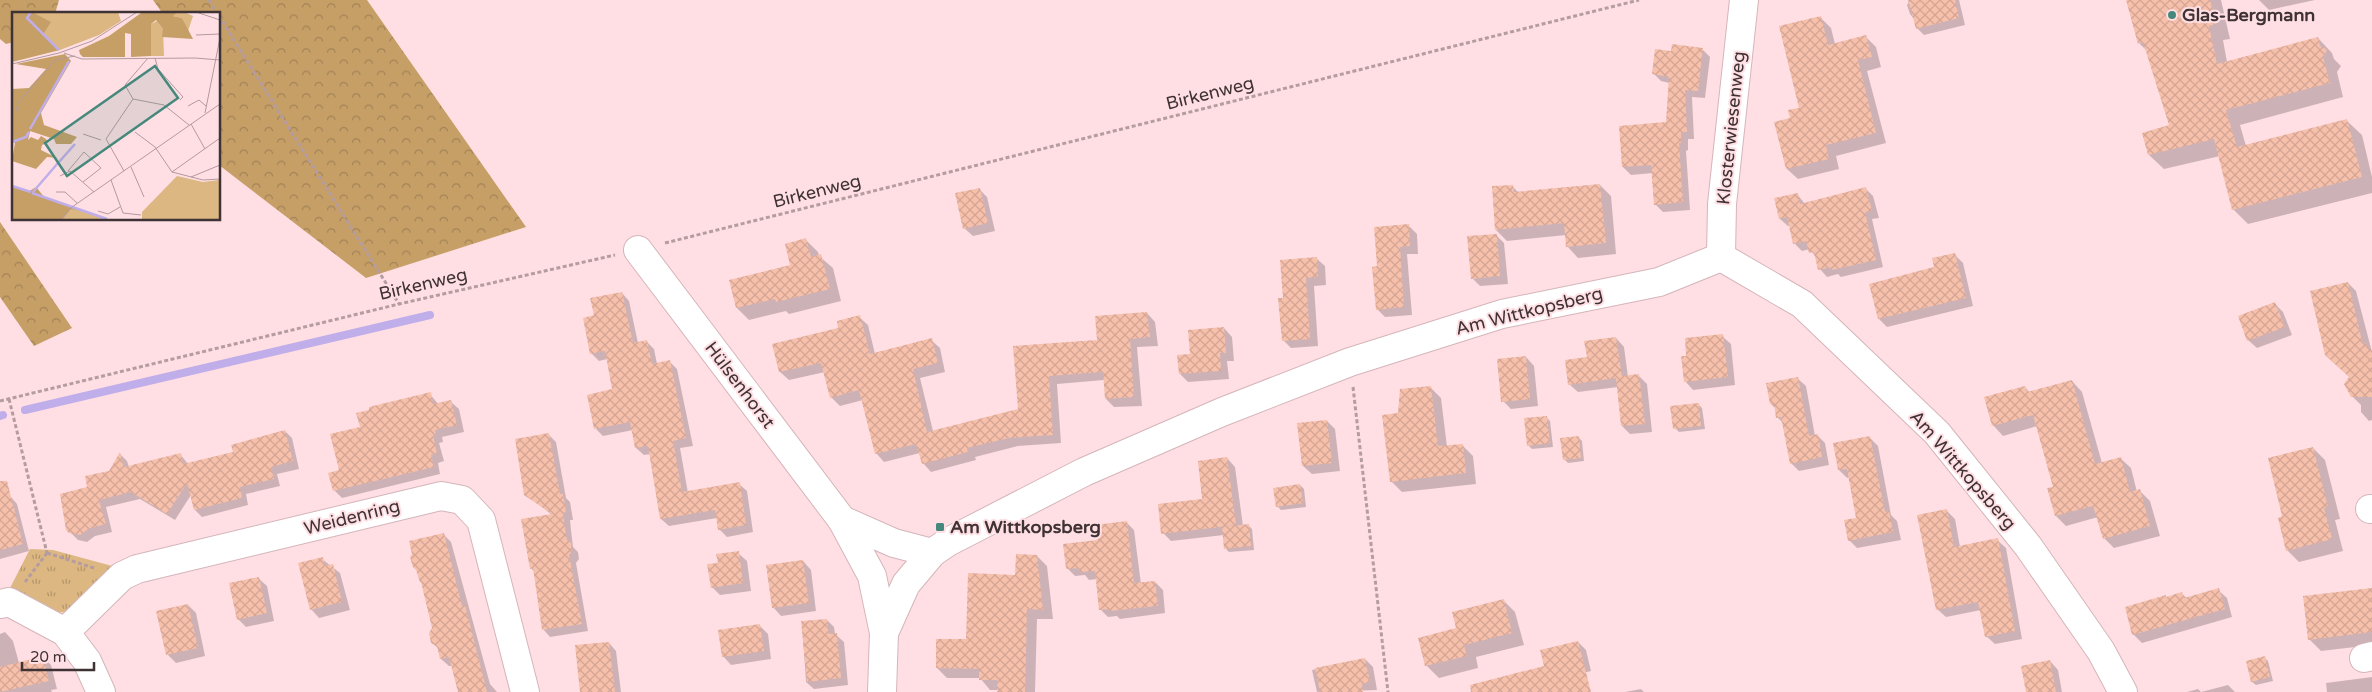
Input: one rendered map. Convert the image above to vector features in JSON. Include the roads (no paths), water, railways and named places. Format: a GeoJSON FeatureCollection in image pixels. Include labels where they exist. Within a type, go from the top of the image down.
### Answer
{"type":"FeatureCollection","features":[{"type":"Feature","properties":{"kind":"street","name":"Klosterwiesenweg"},"geometry":{"type":"LineString","coordinates":[[1721,257],[1722,204],[1744,0]]}},
{"type":"Feature","properties":{"kind":"street","name":"Hülsenhorst"},"geometry":{"type":"LineString","coordinates":[[638,250],[842,520],[872,576],[884,633]]}},
{"type":"Feature","properties":{"kind":"street","name":"Am Wittkopsberg"},"geometry":{"type":"LineString","coordinates":[[882,692],[884,633],[906,584],[932,553],[948,542],[1084,472],[1222,412],[1350,362],[1502,314],[1659,282],[1721,257],[1802,304],[1937,433],[2028,546],[2101,651],[2122,692]]}},
{"type":"Feature","properties":{"kind":"street","name":"Weidenring"},"geometry":{"type":"LineString","coordinates":[[65,632],[122,576],[137,570],[441,496],[462,500],[481,520],[525,692]]}},
{"type":"Feature","properties":{"kind":"street","name":"Hülsenhorst"},"geometry":{"type":"LineString","coordinates":[[842,520],[894,543],[932,553]]}},
{"type":"Feature","properties":{"kind":"street"},"geometry":{"type":"LineString","coordinates":[[5,603],[65,632],[87,661],[101,692]]}},
{"type":"Feature","properties":{"kind":"waterway"},"geometry":{"type":"LineString","coordinates":[[25,410],[430,315]]}},
{"type":"Feature","properties":{"kind":"place","name":"Glas-Bergmann"},"geometry":{"type":"Point","coordinates":[2172,15]}},
{"type":"Feature","properties":{"kind":"place","name":"Am Wittkopsberg"},"geometry":{"type":"Point","coordinates":[940,527]}}]}
